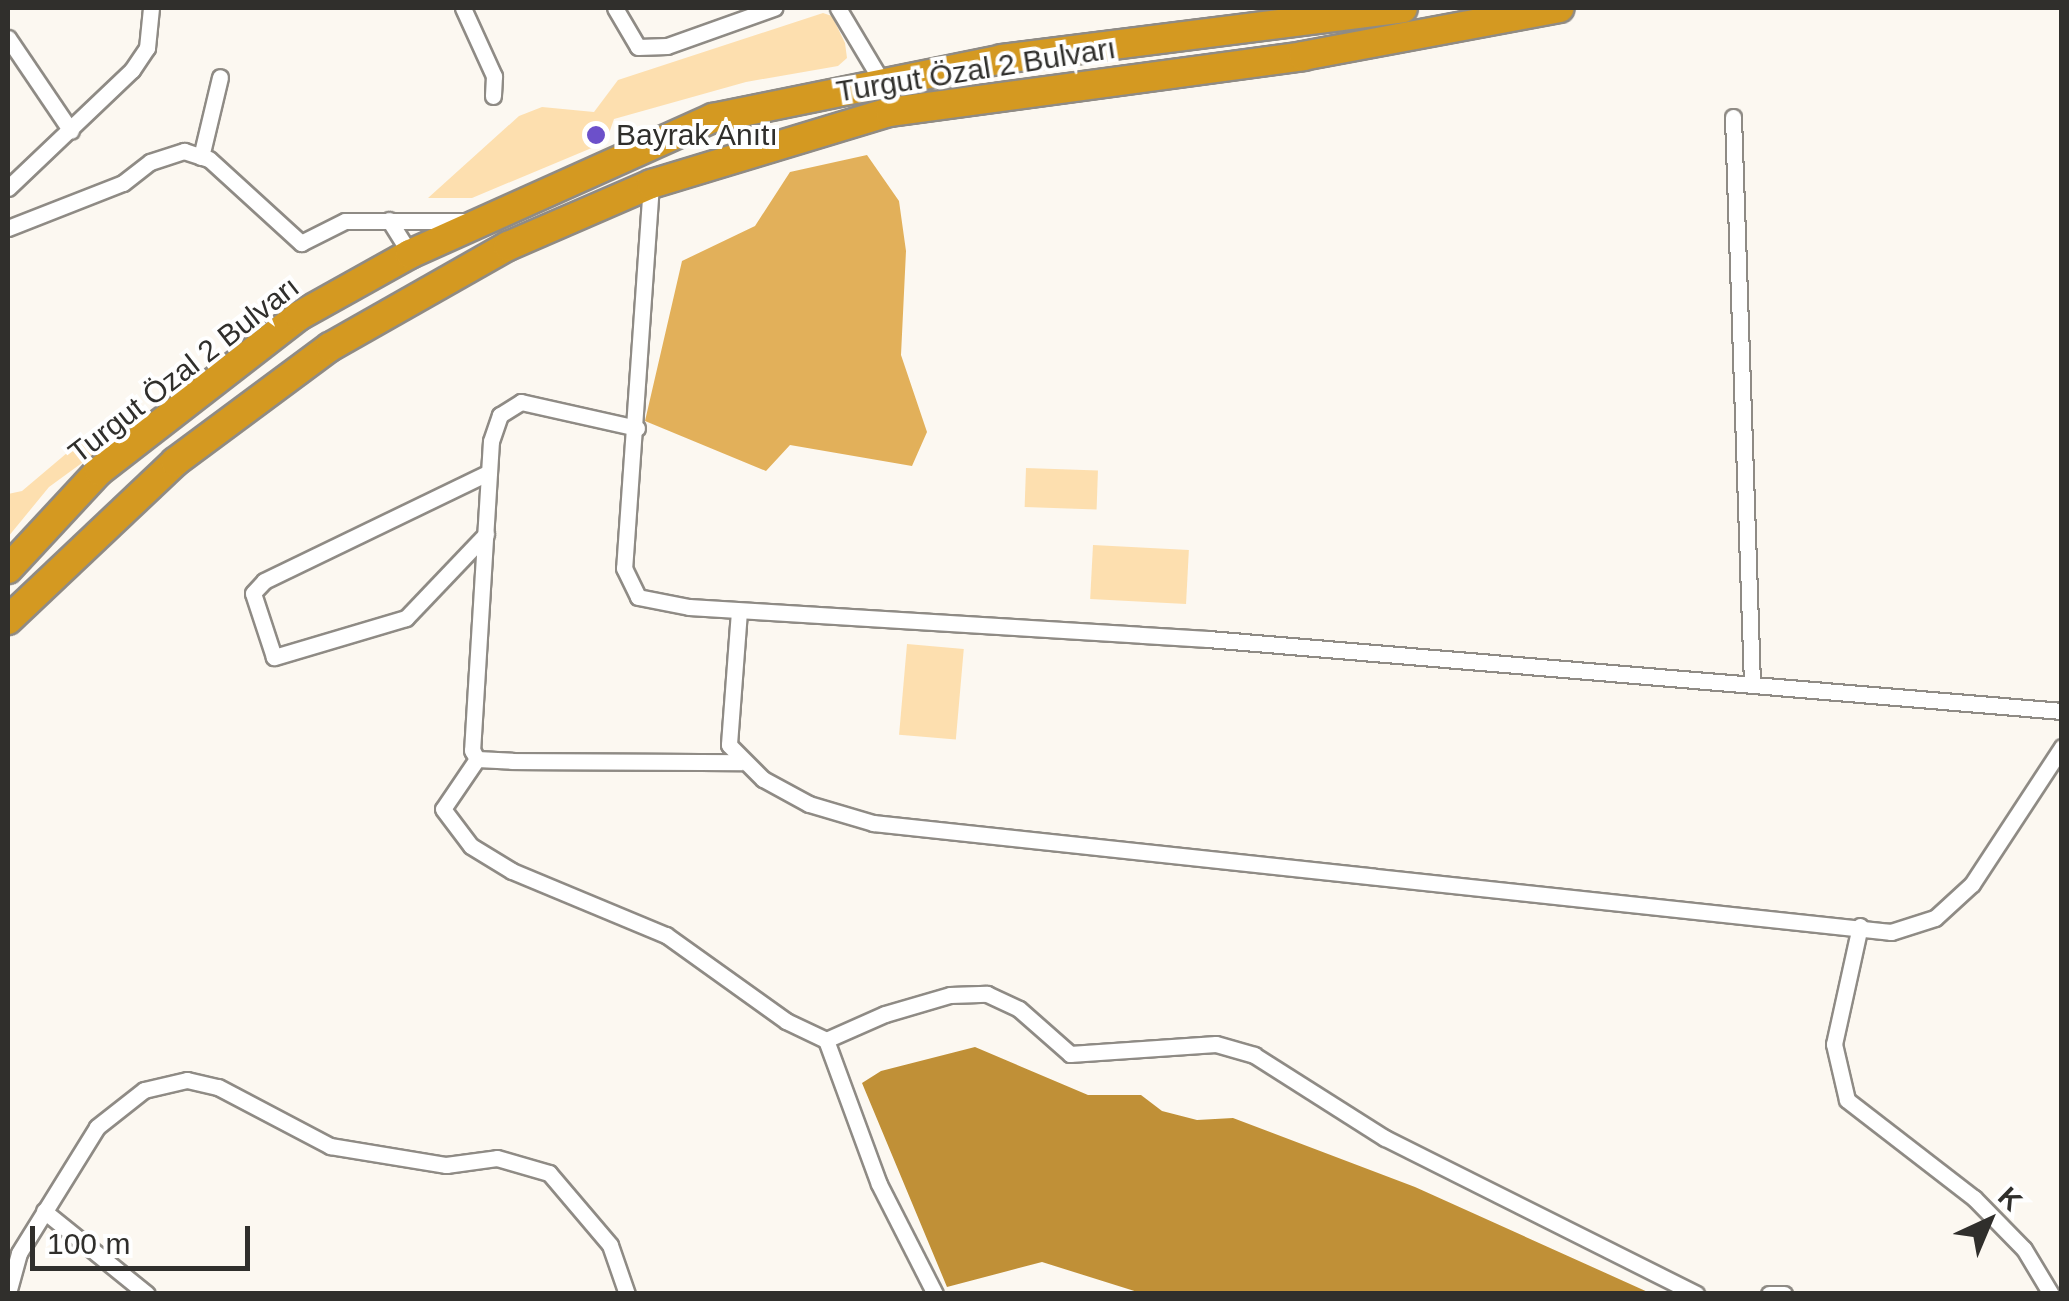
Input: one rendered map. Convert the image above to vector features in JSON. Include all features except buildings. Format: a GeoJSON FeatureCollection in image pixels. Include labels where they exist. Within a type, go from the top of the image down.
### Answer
{"type":"FeatureCollection","features":[{"type":"Feature","properties":{"kind":"highway","name":"Turgut Özal 2 Bulvarı"},"geometry":{"type":"LineString","coordinates":[[8,569],[99,471],[299,316],[410,254],[713,118],[881,80],[1403,8]]}},
{"type":"Feature","properties":{"kind":"highway","name":"Turgut Özal 2 Bulvarı"},"geometry":{"type":"LineString","coordinates":[[8,620],[175,462],[330,346],[508,246],[651,184],[890,112],[1302,56],[1560,8]]}},
{"type":"Feature","properties":{"kind":"street"},"geometry":{"type":"LineString","coordinates":[[8,188],[113,94],[147,48],[151,8]]}},
{"type":"Feature","properties":{"kind":"street"},"geometry":{"type":"LineString","coordinates":[[463,8],[494,76],[493,96]]}},
{"type":"Feature","properties":{"kind":"street"},"geometry":{"type":"LineString","coordinates":[[615,8],[638,47],[667,46],[774,8]]}},
{"type":"Feature","properties":{"kind":"street"},"geometry":{"type":"LineString","coordinates":[[838,8],[881,80]]}},
{"type":"Feature","properties":{"kind":"street"},"geometry":{"type":"LineString","coordinates":[[8,38],[71,131]]}},
{"type":"Feature","properties":{"kind":"street"},"geometry":{"type":"LineString","coordinates":[[201,156],[220,77]]}},
{"type":"Feature","properties":{"kind":"street"},"geometry":{"type":"LineString","coordinates":[[1732,117],[1752,685]]}},
{"type":"Feature","properties":{"kind":"street"},"geometry":{"type":"LineString","coordinates":[[8,228],[101,193],[150,162],[184,151],[201,156],[301,242],[345,221],[487,221]]}},
{"type":"Feature","properties":{"kind":"street"},"geometry":{"type":"LineString","coordinates":[[651,184],[624,568],[638,597],[739,611],[1199,639],[2062,711]]}},
{"type":"Feature","properties":{"kind":"street"},"geometry":{"type":"LineString","coordinates":[[389,220],[410,254]]}},
{"type":"Feature","properties":{"kind":"street"},"geometry":{"type":"LineString","coordinates":[[636,428],[521,402],[500,415],[490,472],[477,759],[442,809],[471,846],[512,871],[612,907],[666,935],[786,1021],[826,1040],[879,1184],[935,1294]]}},
{"type":"Feature","properties":{"kind":"street"},"geometry":{"type":"LineString","coordinates":[[486,534],[406,618],[274,657],[253,593],[264,581],[490,472]]}},
{"type":"Feature","properties":{"kind":"street"},"geometry":{"type":"LineString","coordinates":[[739,611],[728,744],[741,762],[808,804],[873,822],[1890,932],[1935,918],[1972,884],[2062,747]]}},
{"type":"Feature","properties":{"kind":"street"},"geometry":{"type":"LineString","coordinates":[[477,759],[741,762]]}},
{"type":"Feature","properties":{"kind":"street"},"geometry":{"type":"LineString","coordinates":[[1860,926],[1834,1044],[1847,1100],[1974,1198],[2024,1249],[2051,1294]]}},
{"type":"Feature","properties":{"kind":"street"},"geometry":{"type":"LineString","coordinates":[[826,1040],[902,1009],[987,994],[1019,1009],[1070,1054],[1216,1044],[1254,1055],[1385,1138],[1696,1294]]}},
{"type":"Feature","properties":{"kind":"street"},"geometry":{"type":"LineString","coordinates":[[8,1293],[19,1253],[97,1127],[120,1103],[144,1090],[187,1080],[218,1086],[330,1146],[446,1165],[497,1158],[548,1173],[610,1245],[627,1294]]}},
{"type":"Feature","properties":{"kind":"street"},"geometry":{"type":"LineString","coordinates":[[44,1211],[147,1294]]}},
{"type":"Feature","properties":{"kind":"street"},"geometry":{"type":"LineString","coordinates":[[1769,1294],[1784,1294]]}},
{"type":"Feature","properties":{"kind":"shaded area"},"geometry":{"type":"Polygon","coordinates":[[[823,13],[832,16],[845,43],[847,58],[838,66],[746,82],[614,119],[606,142],[472,198],[428,198],[519,116],[542,107],[594,112],[618,80],[823,13]]]}},
{"type":"Feature","properties":{"kind":"shaded area"},"geometry":{"type":"Polygon","coordinates":[[[867,155],[899,201],[906,251],[901,355],[927,432],[912,466],[790,445],[766,471],[645,421],[682,261],[755,226],[790,172],[867,155]]]}},
{"type":"Feature","properties":{"kind":"shaded area"},"geometry":{"type":"Polygon","coordinates":[[[119,409],[123,433],[49,487],[8,537],[8,494],[22,491],[119,409]]]}},
{"type":"Feature","properties":{"kind":"shaded area"},"geometry":{"type":"Polygon","coordinates":[[[1026,468],[1098,471],[1097,509],[1025,507],[1026,468]]]}},
{"type":"Feature","properties":{"kind":"shaded area"},"geometry":{"type":"Polygon","coordinates":[[[1093,545],[1189,550],[1186,604],[1090,599],[1093,545]]]}},
{"type":"Feature","properties":{"kind":"shaded area"},"geometry":{"type":"Polygon","coordinates":[[[907,644],[964,649],[956,740],[899,735],[907,644]]]}},
{"type":"Feature","properties":{"kind":"shaded area"},"geometry":{"type":"Polygon","coordinates":[[[975,1047],[1088,1095],[1141,1095],[1162,1111],[1197,1120],[1233,1118],[1415,1187],[1650,1293],[1144,1294],[1042,1262],[947,1287],[862,1083],[881,1071],[975,1047]]]}},
{"type":"Feature","properties":{"kind":"place","name":"Bayrak Anıtı"},"geometry":{"type":"Point","coordinates":[596,135]}}]}
